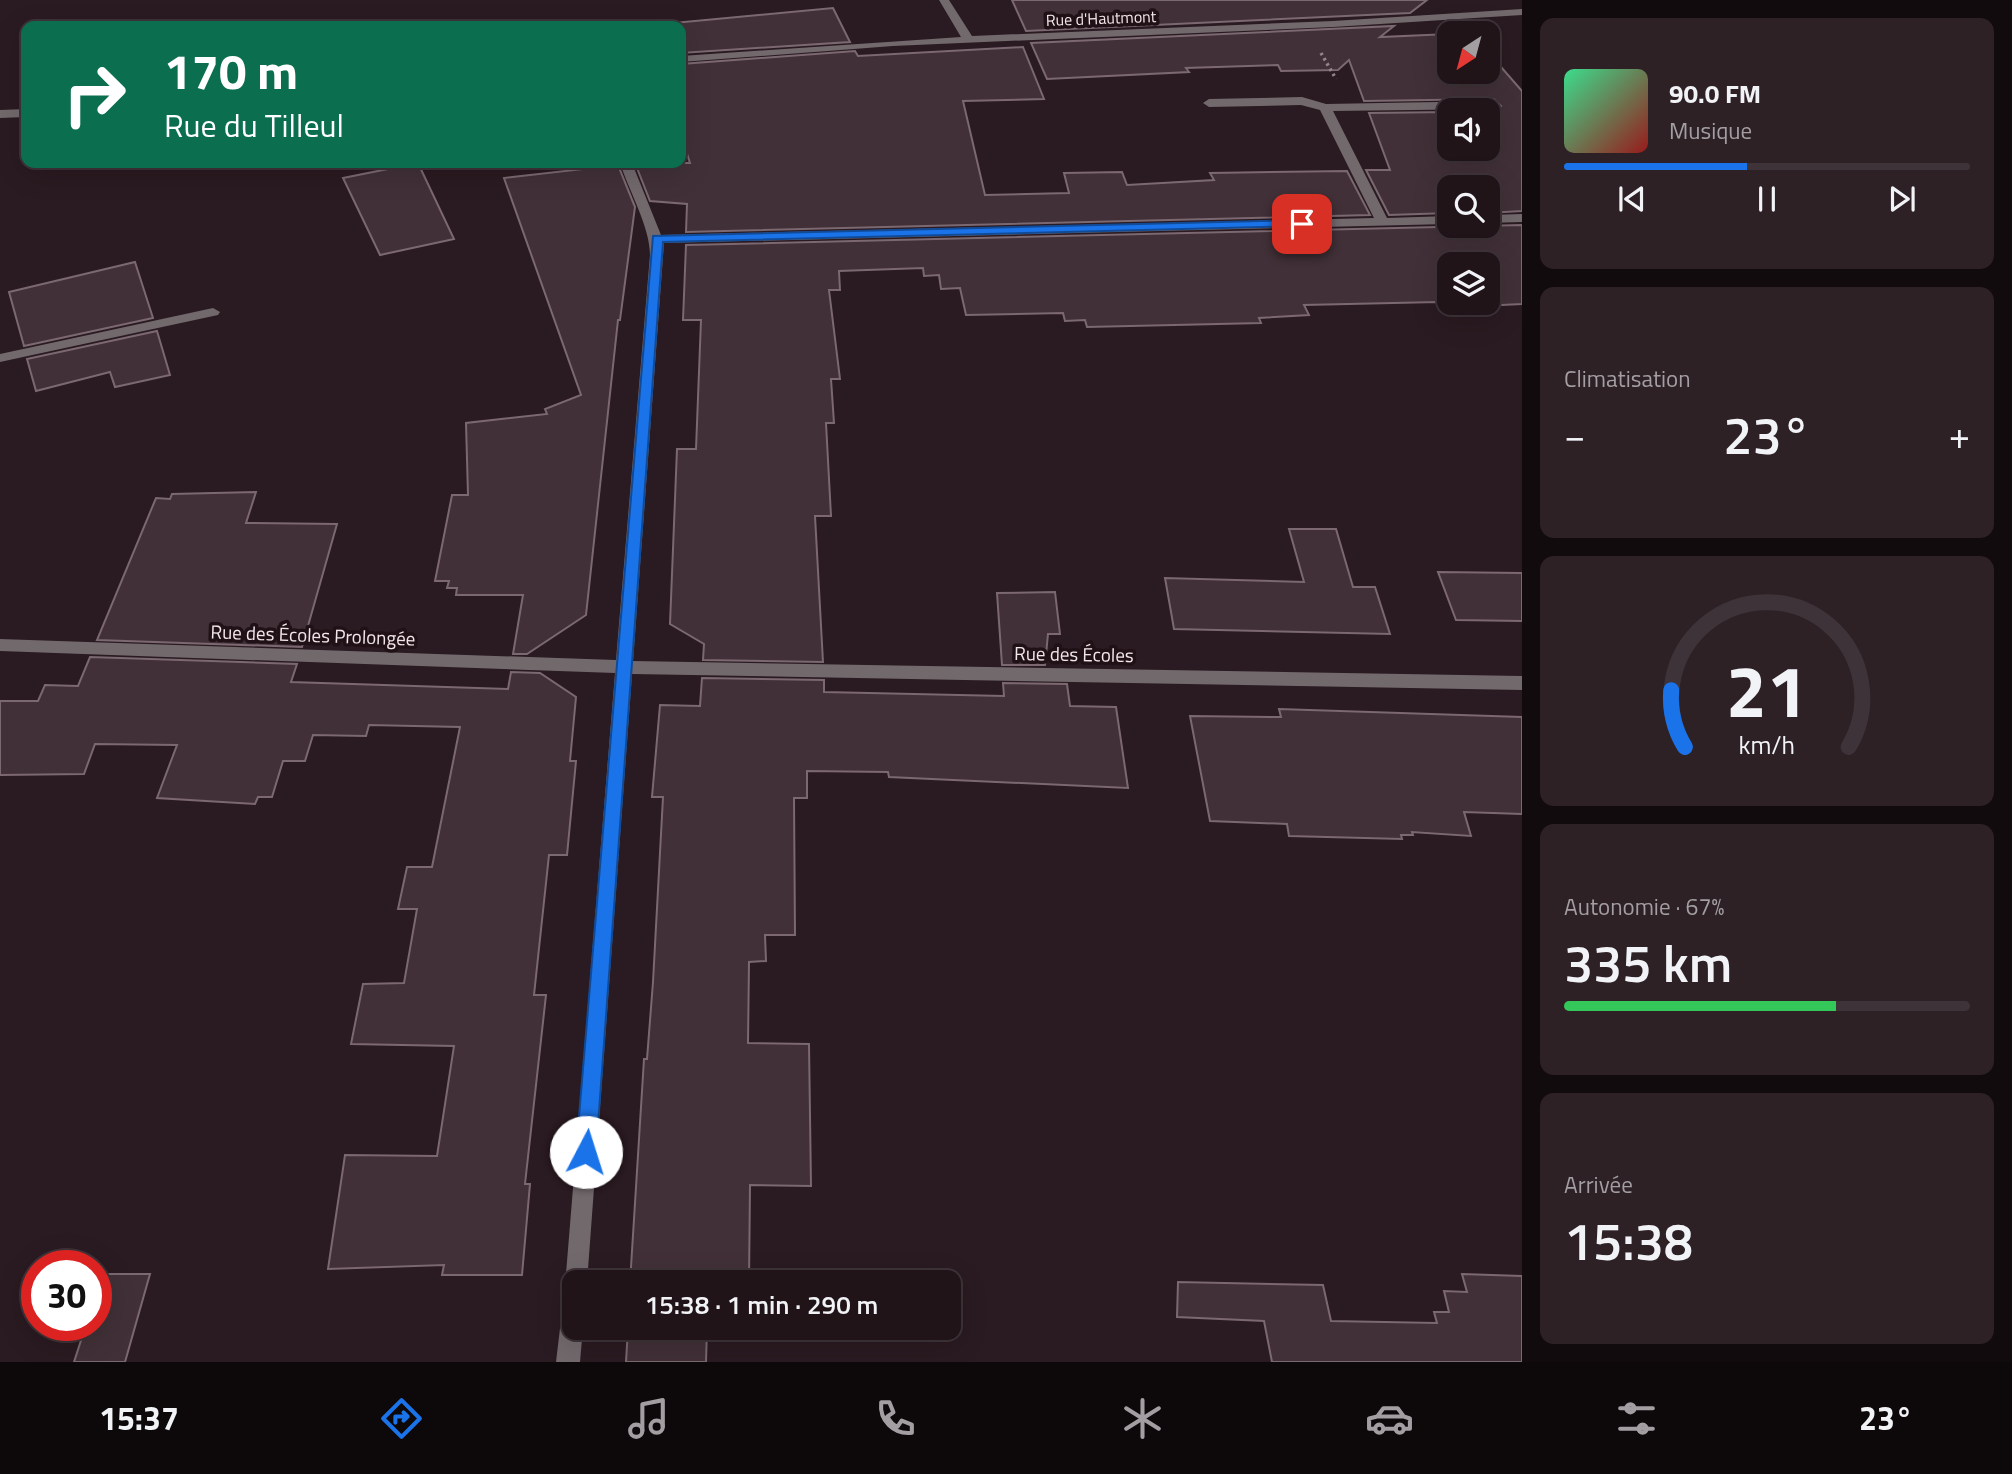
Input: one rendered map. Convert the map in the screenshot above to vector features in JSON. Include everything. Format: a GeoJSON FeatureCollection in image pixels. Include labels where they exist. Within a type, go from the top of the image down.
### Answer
{"type":"FeatureCollection","features":[{"type":"Feature","properties":{"kind":"street"},"geometry":{"type":"LineString","coordinates":[[944,0],[968,40]]}},
{"type":"Feature","properties":{"kind":"street"},"geometry":{"type":"LineString","coordinates":[[1452,0],[1461,15]]}},
{"type":"Feature","properties":{"kind":"street","name":"Rue d'Hautmont"},"geometry":{"type":"LineString","coordinates":[[686,59],[968,40],[1304,26],[1522,12]]}},
{"type":"Feature","properties":{"kind":"street"},"geometry":{"type":"LineString","coordinates":[[1209,103],[1302,102],[1325,108],[1437,106]]}},
{"type":"Feature","properties":{"kind":"street"},"geometry":{"type":"LineString","coordinates":[[1325,108],[1383,222]]}},
{"type":"Feature","properties":{"kind":"street"},"geometry":{"type":"LineString","coordinates":[[0,114],[21,113]]}},
{"type":"Feature","properties":{"kind":"street"},"geometry":{"type":"LineString","coordinates":[[576,1270],[657,239],[628,168]]}},
{"type":"Feature","properties":{"kind":"street"},"geometry":{"type":"LineString","coordinates":[[1500,219],[1522,218]]}},
{"type":"Feature","properties":{"kind":"street"},"geometry":{"type":"LineString","coordinates":[[657,239],[1437,220]]}},
{"type":"Feature","properties":{"kind":"street"},"geometry":{"type":"LineString","coordinates":[[0,358],[213,312]]}},
{"type":"Feature","properties":{"kind":"street","name":"Rue des Écoles Prolongée"},"geometry":{"type":"LineString","coordinates":[[0,645],[625,667]]}},
{"type":"Feature","properties":{"kind":"street","name":"Rue des Écoles"},"geometry":{"type":"LineString","coordinates":[[625,667],[1522,683]]}},
{"type":"Feature","properties":{"kind":"street"},"geometry":{"type":"LineString","coordinates":[[568,1362],[570,1340]]}},
{"type":"Feature","properties":{"kind":"path"},"geometry":{"type":"LineString","coordinates":[[1304,26],[1353,108]]}},
{"type":"Feature","properties":{"kind":"building"},"geometry":{"type":"Polygon","coordinates":[[[1012,0],[1427,0],[1410,13],[1026,31],[1012,0]]]}},
{"type":"Feature","properties":{"kind":"building"},"geometry":{"type":"Polygon","coordinates":[[[833,8],[850,42],[686,53],[686,22],[833,8]]]}},
{"type":"Feature","properties":{"kind":"building"},"geometry":{"type":"Polygon","coordinates":[[[1394,26],[1380,37],[1437,35],[1437,84],[1500,84],[1500,66],[1522,91],[1522,211],[1500,212],[1500,175],[1437,175],[1437,213],[1389,215],[1366,170],[1390,170],[1369,113],[1437,112],[1437,161],[1500,161],[1500,98],[1364,101],[1349,60],[1338,70],[1281,71],[1278,65],[1186,68],[1189,72],[1047,79],[1031,43],[1394,26]]]}},
{"type":"Feature","properties":{"kind":"building"},"geometry":{"type":"Polygon","coordinates":[[[1023,47],[1044,99],[963,101],[985,195],[1069,193],[1064,173],[1122,172],[1127,185],[1214,180],[1210,173],[1347,171],[1370,215],[686,232],[687,204],[650,201],[637,168],[686,168],[686,163],[690,163],[686,151],[686,64],[855,51],[858,56],[1023,47]]]}},
{"type":"Feature","properties":{"kind":"building"},"geometry":{"type":"Polygon","coordinates":[[[393,168],[420,168],[454,239],[380,255],[343,178],[393,168]]]}},
{"type":"Feature","properties":{"kind":"building"},"geometry":{"type":"Polygon","coordinates":[[[592,168],[619,168],[635,207],[618,320],[586,615],[527,654],[513,654],[523,595],[456,595],[457,588],[447,588],[449,581],[435,581],[452,495],[468,495],[466,423],[547,414],[545,409],[581,395],[504,178],[592,168]]]}},
{"type":"Feature","properties":{"kind":"building"},"geometry":{"type":"Polygon","coordinates":[[[1522,225],[1522,304],[1500,305],[1500,252],[1437,252],[1437,302],[1304,305],[1309,315],[1259,318],[1261,323],[1087,327],[1085,320],[1065,321],[1063,313],[966,315],[960,288],[941,289],[939,275],[924,276],[923,268],[839,271],[840,290],[829,290],[840,379],[831,379],[834,423],[826,423],[831,516],[815,516],[823,662],[703,660],[704,644],[670,624],[677,449],[696,449],[701,320],[683,320],[686,245],[1437,227],[1437,238],[1500,238],[1500,226],[1522,225]]]}},
{"type":"Feature","properties":{"kind":"building"},"geometry":{"type":"Polygon","coordinates":[[[135,262],[153,318],[24,346],[9,292],[135,262]]]}},
{"type":"Feature","properties":{"kind":"building"},"geometry":{"type":"Polygon","coordinates":[[[157,331],[170,375],[115,387],[110,372],[36,391],[27,359],[157,331]]]}},
{"type":"Feature","properties":{"kind":"building"},"geometry":{"type":"Polygon","coordinates":[[[256,492],[246,523],[337,524],[302,647],[97,640],[156,498],[170,499],[172,494],[256,492]]]}},
{"type":"Feature","properties":{"kind":"building"},"geometry":{"type":"Polygon","coordinates":[[[1289,529],[1336,529],[1353,587],[1375,587],[1390,634],[1174,629],[1165,578],[1304,582],[1289,529]]]}},
{"type":"Feature","properties":{"kind":"building"},"geometry":{"type":"Polygon","coordinates":[[[1438,572],[1522,573],[1522,621],[1456,620],[1438,572]]]}},
{"type":"Feature","properties":{"kind":"building"},"geometry":{"type":"Polygon","coordinates":[[[1055,592],[1060,634],[1048,634],[1045,665],[1002,665],[997,593],[1055,592]]]}},
{"type":"Feature","properties":{"kind":"building"},"geometry":{"type":"Polygon","coordinates":[[[90,657],[297,664],[291,682],[508,689],[511,672],[540,673],[576,697],[570,761],[576,761],[567,855],[549,855],[534,995],[546,995],[525,1184],[530,1184],[522,1275],[442,1275],[444,1265],[328,1269],[345,1155],[437,1156],[454,1046],[351,1044],[363,984],[404,983],[417,909],[398,909],[407,867],[432,867],[460,727],[369,725],[366,736],[313,735],[305,761],[283,761],[272,797],[258,797],[255,804],[157,798],[177,745],[95,744],[84,774],[0,775],[0,701],[38,701],[45,685],[78,686],[90,657]]]}},
{"type":"Feature","properties":{"kind":"building"},"geometry":{"type":"Polygon","coordinates":[[[702,678],[824,680],[824,692],[1004,696],[1003,683],[1067,684],[1070,706],[1116,707],[1128,788],[889,777],[888,772],[807,771],[807,798],[794,798],[795,935],[765,935],[766,961],[749,962],[748,1043],[809,1044],[811,1186],[750,1185],[749,1270],[631,1270],[644,1059],[647,1059],[653,982],[663,797],[652,797],[660,705],[700,706],[702,678]]]}},
{"type":"Feature","properties":{"kind":"building"},"geometry":{"type":"Polygon","coordinates":[[[1279,709],[1522,717],[1522,814],[1464,812],[1471,836],[1412,832],[1413,835],[1401,835],[1402,839],[1289,836],[1287,824],[1210,821],[1190,716],[1281,717],[1279,709]]]}},
{"type":"Feature","properties":{"kind":"building"},"geometry":{"type":"Polygon","coordinates":[[[112,1274],[150,1274],[125,1362],[74,1362],[81,1341],[112,1341],[112,1274]]]}},
{"type":"Feature","properties":{"kind":"building"},"geometry":{"type":"Polygon","coordinates":[[[1462,1274],[1522,1276],[1522,1362],[1272,1362],[1264,1321],[1177,1317],[1178,1282],[1323,1285],[1331,1321],[1437,1323],[1434,1312],[1449,1312],[1444,1291],[1467,1292],[1462,1274]]]}},
{"type":"Feature","properties":{"kind":"building"},"geometry":{"type":"Polygon","coordinates":[[[627,1340],[707,1340],[706,1362],[626,1362],[627,1340]]]}},
{"type":"Feature","properties":{"kind":"route"},"geometry":{"type":"LineString","coordinates":[[586,1152],[657,239],[1302,224]]}}]}
